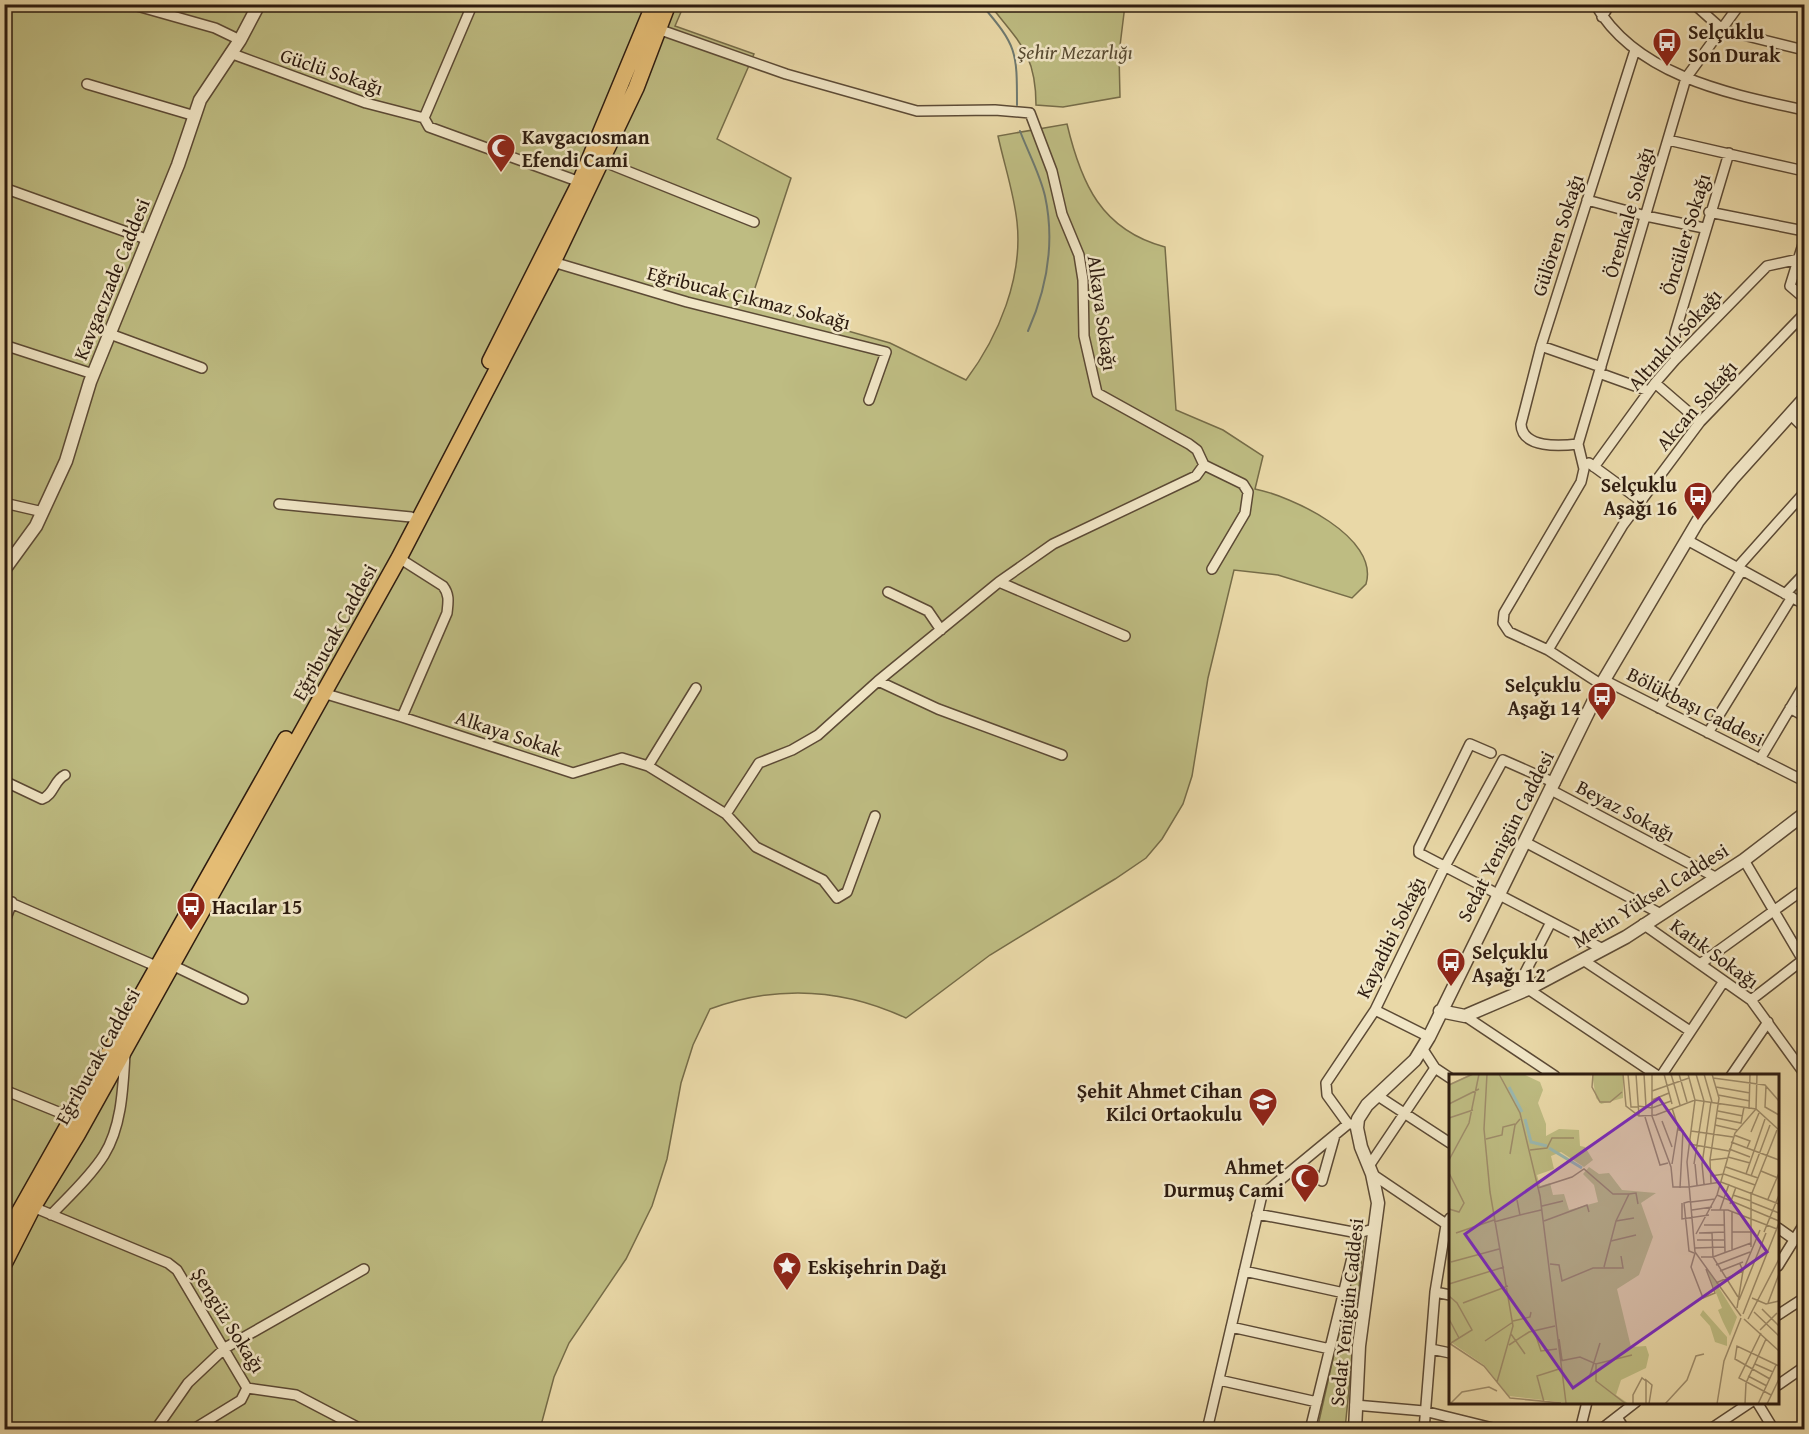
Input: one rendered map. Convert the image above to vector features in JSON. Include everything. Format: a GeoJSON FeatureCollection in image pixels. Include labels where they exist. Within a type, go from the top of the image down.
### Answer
{"type":"FeatureCollection","features":[{"type":"Feature","properties":{"kind":"main road","name":"Eğribucak Caddesi"},"geometry":{"type":"LineString","coordinates":[[4,1264],[33,1207],[125,1049],[165,966],[411,517],[580,182],[654,4]]}},
{"type":"Feature","properties":{"kind":"main road","name":"Eğribucak Caddesi"},"geometry":{"type":"LineString","coordinates":[[4,1239],[73,1118],[165,966],[399,558],[553,262],[636,88],[668,4]]}},
{"type":"Feature","properties":{"kind":"street"},"geometry":{"type":"LineString","coordinates":[[130,4],[215,28],[240,40]]}},
{"type":"Feature","properties":{"kind":"street","name":"Kavgacızade Caddesi"},"geometry":{"type":"LineString","coordinates":[[4,570],[36,526],[66,461],[93,374],[178,165],[200,100],[240,40],[259,4]]}},
{"type":"Feature","properties":{"kind":"street"},"geometry":{"type":"LineString","coordinates":[[1595,4],[1602,17],[1635,50],[1686,78],[1718,89],[1804,110]]}},
{"type":"Feature","properties":{"kind":"street"},"geometry":{"type":"LineString","coordinates":[[1602,17],[1610,4]]}},
{"type":"Feature","properties":{"kind":"street"},"geometry":{"type":"LineString","coordinates":[[1694,4],[1723,30],[1804,50]]}},
{"type":"Feature","properties":{"kind":"street","name":"Örenkale Sokağı"},"geometry":{"type":"LineString","coordinates":[[1578,444],[1686,78],[1740,4]]}},
{"type":"Feature","properties":{"kind":"street"},"geometry":{"type":"LineString","coordinates":[[424,118],[470,10]]}},
{"type":"Feature","properties":{"kind":"street","name":"Alkaya Sokağı"},"geometry":{"type":"LineString","coordinates":[[658,29],[786,74],[917,111],[995,110],[1029,113],[1052,171],[1062,214],[1079,255],[1083,280],[1084,336],[1096,393],[1189,444],[1197,450],[1203,465]]}},
{"type":"Feature","properties":{"kind":"street","name":"Gülören Sokağı"},"geometry":{"type":"LineString","coordinates":[[1578,444],[1558,446],[1529,439],[1522,433],[1521,424],[1540,346],[1635,50]]}},
{"type":"Feature","properties":{"kind":"street","name":"Güclü Sokağı"},"geometry":{"type":"LineString","coordinates":[[231,53],[366,104],[424,118],[429,127],[580,182]]}},
{"type":"Feature","properties":{"kind":"street"},"geometry":{"type":"LineString","coordinates":[[87,84],[195,116]]}},
{"type":"Feature","properties":{"kind":"street"},"geometry":{"type":"LineString","coordinates":[[1668,140],[1804,171]]}},
{"type":"Feature","properties":{"kind":"street","name":"Öncüler Sokağı"},"geometry":{"type":"LineString","coordinates":[[1675,360],[1675,333],[1704,228],[1729,153]]}},
{"type":"Feature","properties":{"kind":"street"},"geometry":{"type":"LineString","coordinates":[[602,160],[754,222]]}},
{"type":"Feature","properties":{"kind":"street"},"geometry":{"type":"LineString","coordinates":[[4,188],[146,239]]}},
{"type":"Feature","properties":{"kind":"street"},"geometry":{"type":"LineString","coordinates":[[1587,200],[1646,216],[1704,228]]}},
{"type":"Feature","properties":{"kind":"street"},"geometry":{"type":"LineString","coordinates":[[1709,212],[1804,231]]}},
{"type":"Feature","properties":{"kind":"street"},"geometry":{"type":"LineString","coordinates":[[1804,241],[1790,286],[1804,298]]}},
{"type":"Feature","properties":{"kind":"street","name":"Altınkılı Sokağı"},"geometry":{"type":"LineString","coordinates":[[1594,467],[1652,387],[1675,360],[1767,266],[1799,259]]}},
{"type":"Feature","properties":{"kind":"street","name":"Eğribucak Çıkmaz Sokağı"},"geometry":{"type":"LineString","coordinates":[[553,262],[687,302],[886,352],[869,400]]}},
{"type":"Feature","properties":{"kind":"street","name":"Akcan Sokağı"},"geometry":{"type":"LineString","coordinates":[[1548,650],[1623,525],[1700,422],[1804,314]]}},
{"type":"Feature","properties":{"kind":"street"},"geometry":{"type":"LineString","coordinates":[[110,334],[202,368]]}},
{"type":"Feature","properties":{"kind":"street"},"geometry":{"type":"LineString","coordinates":[[4,345],[93,374]]}},
{"type":"Feature","properties":{"kind":"street"},"geometry":{"type":"LineString","coordinates":[[1540,346],[1600,370],[1652,387],[1700,422]]}},
{"type":"Feature","properties":{"kind":"street","name":"Sedat Yenigün Caddesi"},"geometry":{"type":"LineString","coordinates":[[1355,1430],[1359,1346],[1378,1203],[1370,1170],[1353,1124],[1361,1112],[1415,1060],[1425,1043],[1603,682],[1698,522],[1733,478],[1804,399]]}},
{"type":"Feature","properties":{"kind":"street"},"geometry":{"type":"LineString","coordinates":[[1790,414],[1804,428]]}},
{"type":"Feature","properties":{"kind":"street"},"geometry":{"type":"LineString","coordinates":[[1578,444],[1583,459],[1641,501]]}},
{"type":"Feature","properties":{"kind":"street","name":"Bölükbaşı Caddesi"},"geometry":{"type":"LineString","coordinates":[[1583,459],[1581,482],[1503,618],[1509,632],[1548,650],[1603,682],[1804,782]]}},
{"type":"Feature","properties":{"kind":"street"},"geometry":{"type":"LineString","coordinates":[[726,814],[759,762],[792,750],[818,735],[878,681],[999,582],[1053,544],[1196,476],[1203,465],[1243,484],[1248,492],[1245,513],[1212,569]]}},
{"type":"Feature","properties":{"kind":"street"},"geometry":{"type":"LineString","coordinates":[[1659,708],[1740,569],[1804,493]]}},
{"type":"Feature","properties":{"kind":"street"},"geometry":{"type":"LineString","coordinates":[[4,503],[43,512]]}},
{"type":"Feature","properties":{"kind":"street"},"geometry":{"type":"LineString","coordinates":[[279,504],[411,517]]}},
{"type":"Feature","properties":{"kind":"street"},"geometry":{"type":"LineString","coordinates":[[1687,540],[1804,604]]}},
{"type":"Feature","properties":{"kind":"street"},"geometry":{"type":"LineString","coordinates":[[399,558],[443,586],[448,601],[447,613],[402,717]]}},
{"type":"Feature","properties":{"kind":"street"},"geometry":{"type":"LineString","coordinates":[[1708,733],[1804,574]]}},
{"type":"Feature","properties":{"kind":"street"},"geometry":{"type":"LineString","coordinates":[[999,582],[1125,636]]}},
{"type":"Feature","properties":{"kind":"street"},"geometry":{"type":"LineString","coordinates":[[888,592],[928,611],[941,630]]}},
{"type":"Feature","properties":{"kind":"street"},"geometry":{"type":"LineString","coordinates":[[878,681],[938,709],[1062,755]]}},
{"type":"Feature","properties":{"kind":"street"},"geometry":{"type":"LineString","coordinates":[[1760,759],[1804,685]]}},
{"type":"Feature","properties":{"kind":"street"},"geometry":{"type":"LineString","coordinates":[[648,766],[696,688]]}},
{"type":"Feature","properties":{"kind":"street","name":"Alkaya Sokak"},"geometry":{"type":"LineString","coordinates":[[323,693],[573,773],[622,758],[648,766],[726,814],[756,847],[823,880],[834,897],[838,898],[847,892],[875,816]]}},
{"type":"Feature","properties":{"kind":"street"},"geometry":{"type":"LineString","coordinates":[[1791,708],[1804,716]]}},
{"type":"Feature","properties":{"kind":"street"},"geometry":{"type":"LineString","coordinates":[[1491,753],[1470,744],[1419,848],[1420,854],[1603,949]]}},
{"type":"Feature","properties":{"kind":"street","name":"Beyaz Sokağı"},"geometry":{"type":"LineString","coordinates":[[1503,760],[1717,878]]}},
{"type":"Feature","properties":{"kind":"street","name":"Kayadibi Sokağı"},"geometry":{"type":"LineString","coordinates":[[1353,1124],[1327,1095],[1326,1083],[1375,1010],[1444,868],[1503,760]]}},
{"type":"Feature","properties":{"kind":"street"},"geometry":{"type":"LineString","coordinates":[[4,781],[42,799],[48,796],[58,780],[65,775]]}},
{"type":"Feature","properties":{"kind":"street","name":"Metin Yüksel Caddesi"},"geometry":{"type":"LineString","coordinates":[[1465,1016],[1528,989],[1603,949],[1744,860],[1804,814]]}},
{"type":"Feature","properties":{"kind":"street"},"geometry":{"type":"LineString","coordinates":[[1525,842],[1661,914]]}},
{"type":"Feature","properties":{"kind":"street"},"geometry":{"type":"LineString","coordinates":[[1744,860],[1804,960],[1751,1000]]}},
{"type":"Feature","properties":{"kind":"street"},"geometry":{"type":"LineString","coordinates":[[1700,964],[1804,889]]}},
{"type":"Feature","properties":{"kind":"street"},"geometry":{"type":"LineString","coordinates":[[4,924],[8,901],[243,999]]}},
{"type":"Feature","properties":{"kind":"street"},"geometry":{"type":"LineString","coordinates":[[1513,996],[1551,922]]}},
{"type":"Feature","properties":{"kind":"street","name":"Katık Sokağı"},"geometry":{"type":"LineString","coordinates":[[1643,924],[1751,1000],[1804,1073]]}},
{"type":"Feature","properties":{"kind":"street"},"geometry":{"type":"LineString","coordinates":[[1583,960],[1690,1031]]}},
{"type":"Feature","properties":{"kind":"street"},"geometry":{"type":"LineString","coordinates":[[1661,1074],[1724,981]]}},
{"type":"Feature","properties":{"kind":"street"},"geometry":{"type":"LineString","coordinates":[[1528,989],[1657,1074]]}},
{"type":"Feature","properties":{"kind":"street"},"geometry":{"type":"LineString","coordinates":[[1375,1010],[1425,1043],[1435,1068],[1449,1077]]}},
{"type":"Feature","properties":{"kind":"street"},"geometry":{"type":"LineString","coordinates":[[1440,1011],[1465,1016],[1549,1074]]}},
{"type":"Feature","properties":{"kind":"street"},"geometry":{"type":"LineString","coordinates":[[1732,1074],[1768,1022]]}},
{"type":"Feature","properties":{"kind":"street"},"geometry":{"type":"LineString","coordinates":[[51,1215],[105,1154],[115,1128],[123,1089],[125,1049]]}},
{"type":"Feature","properties":{"kind":"street"},"geometry":{"type":"LineString","coordinates":[[1424,1430],[1436,1292],[1449,1223],[1370,1170],[1435,1068]]}},
{"type":"Feature","properties":{"kind":"street"},"geometry":{"type":"LineString","coordinates":[[4,1090],[73,1118]]}},
{"type":"Feature","properties":{"kind":"street"},"geometry":{"type":"LineString","coordinates":[[1378,1096],[1449,1142]]}},
{"type":"Feature","properties":{"kind":"street"},"geometry":{"type":"LineString","coordinates":[[1207,1430],[1262,1195],[1336,1134],[1353,1124]]}},
{"type":"Feature","properties":{"kind":"street"},"geometry":{"type":"LineString","coordinates":[[1300,1164],[1322,1181],[1336,1134]]}},
{"type":"Feature","properties":{"kind":"street","name":"Şengüz Sokağı"},"geometry":{"type":"LineString","coordinates":[[33,1207],[168,1263],[177,1270],[247,1388],[296,1395],[363,1430]]}},
{"type":"Feature","properties":{"kind":"street"},"geometry":{"type":"LineString","coordinates":[[1257,1214],[1358,1233],[1374,1229]]}},
{"type":"Feature","properties":{"kind":"street"},"geometry":{"type":"LineString","coordinates":[[1779,1264],[1804,1224]]}},
{"type":"Feature","properties":{"kind":"street"},"geometry":{"type":"LineString","coordinates":[[1779,1229],[1795,1240]]}},
{"type":"Feature","properties":{"kind":"street"},"geometry":{"type":"LineString","coordinates":[[1310,1430],[1358,1233]]}},
{"type":"Feature","properties":{"kind":"street"},"geometry":{"type":"LineString","coordinates":[[158,1426],[188,1383],[225,1348],[364,1269]]}},
{"type":"Feature","properties":{"kind":"street"},"geometry":{"type":"LineString","coordinates":[[1244,1271],[1344,1293]]}},
{"type":"Feature","properties":{"kind":"street"},"geometry":{"type":"LineString","coordinates":[[1436,1292],[1449,1295]]}},
{"type":"Feature","properties":{"kind":"street"},"geometry":{"type":"LineString","coordinates":[[1779,1314],[1804,1298]]}},
{"type":"Feature","properties":{"kind":"street"},"geometry":{"type":"LineString","coordinates":[[1231,1327],[1330,1349]]}},
{"type":"Feature","properties":{"kind":"street"},"geometry":{"type":"LineString","coordinates":[[1431,1349],[1449,1353]]}},
{"type":"Feature","properties":{"kind":"street"},"geometry":{"type":"LineString","coordinates":[[1779,1384],[1804,1367]]}},
{"type":"Feature","properties":{"kind":"street"},"geometry":{"type":"LineString","coordinates":[[1219,1380],[1317,1402]]}},
{"type":"Feature","properties":{"kind":"street"},"geometry":{"type":"LineString","coordinates":[[192,1430],[241,1400],[247,1388]]}},
{"type":"Feature","properties":{"kind":"street"},"geometry":{"type":"LineString","coordinates":[[1580,1430],[1586,1404]]}},
{"type":"Feature","properties":{"kind":"street"},"geometry":{"type":"LineString","coordinates":[[1600,1430],[1633,1404]]}},
{"type":"Feature","properties":{"kind":"street"},"geometry":{"type":"LineString","coordinates":[[1709,1430],[1748,1404]]}},
{"type":"Feature","properties":{"kind":"street"},"geometry":{"type":"LineString","coordinates":[[1758,1404],[1774,1430]]}},
{"type":"Feature","properties":{"kind":"street"},"geometry":{"type":"LineString","coordinates":[[1355,1405],[1424,1411],[1479,1427],[1501,1430]]}},
{"type":"Feature","properties":{"kind":"street"},"geometry":{"type":"LineString","coordinates":[[1617,1417],[1625,1430]]}},
{"type":"Feature","properties":{"kind":"green space"},"geometry":{"type":"Polygon","coordinates":[[[5,5],[684,5],[675,26],[754,54],[717,139],[791,178],[750,303],[890,343],[966,380],[978,363],[998,325],[1012,285],[1016,264],[1018,243],[1016,211],[998,136],[1067,124],[1079,166],[1097,201],[1125,229],[1165,247],[1176,410],[1223,430],[1263,456],[1255,489],[1290,500],[1329,522],[1347,535],[1360,550],[1367,567],[1366,584],[1352,598],[1278,575],[1234,570],[1208,678],[1192,776],[1183,804],[1162,839],[1146,858],[1115,879],[990,955],[906,1018],[858,1001],[809,993],[759,996],[710,1009],[693,1045],[681,1083],[667,1159],[652,1206],[626,1259],[569,1343],[554,1377],[540,1429],[5,1430],[5,5]]]}},
{"type":"Feature","properties":{"kind":"green space","name":"Şehir Mezarlığı"},"geometry":{"type":"Polygon","coordinates":[[[990,5],[1125,5],[1119,54],[1120,97],[1063,107],[1036,105],[1033,73],[1024,50],[990,5]]]}},
{"type":"Feature","properties":{"kind":"green space"},"geometry":{"type":"Polygon","coordinates":[[[1364,1238],[1345,1429],[1317,1430],[1359,1243],[1364,1238]]]}},
{"type":"Feature","properties":{"kind":"waterway"},"geometry":{"type":"LineString","coordinates":[[981,4],[1002,30],[1012,50],[1015,60],[1017,105]]}},
{"type":"Feature","properties":{"kind":"waterway"},"geometry":{"type":"LineString","coordinates":[[1020,131],[1043,188],[1049,230],[1044,282],[1028,331]]}},
{"type":"Feature","properties":{"kind":"place","name":"Selçuklu Son Durak"},"geometry":{"type":"Point","coordinates":[1667,68]}},
{"type":"Feature","properties":{"kind":"place","name":"Kavgacıosman Efendi Cami"},"geometry":{"type":"Point","coordinates":[501,174]}},
{"type":"Feature","properties":{"kind":"place","name":"Selçuklu Aşağı 16"},"geometry":{"type":"Point","coordinates":[1698,522]}},
{"type":"Feature","properties":{"kind":"place","name":"Selçuklu Aşağı 14"},"geometry":{"type":"Point","coordinates":[1602,722]}},
{"type":"Feature","properties":{"kind":"place","name":"Hacılar 15"},"geometry":{"type":"Point","coordinates":[191,932]}},
{"type":"Feature","properties":{"kind":"place","name":"Selçuklu Aşağı 12"},"geometry":{"type":"Point","coordinates":[1451,988]}},
{"type":"Feature","properties":{"kind":"place","name":"Şehit Ahmet Cihan Kilci Ortaokulu"},"geometry":{"type":"Point","coordinates":[1263,1128]}},
{"type":"Feature","properties":{"kind":"place","name":"Ahmet Durmuş Cami"},"geometry":{"type":"Point","coordinates":[1305,1204]}},
{"type":"Feature","properties":{"kind":"place","name":"Eskişehrin Dağı"},"geometry":{"type":"Point","coordinates":[787,1292]}}]}
